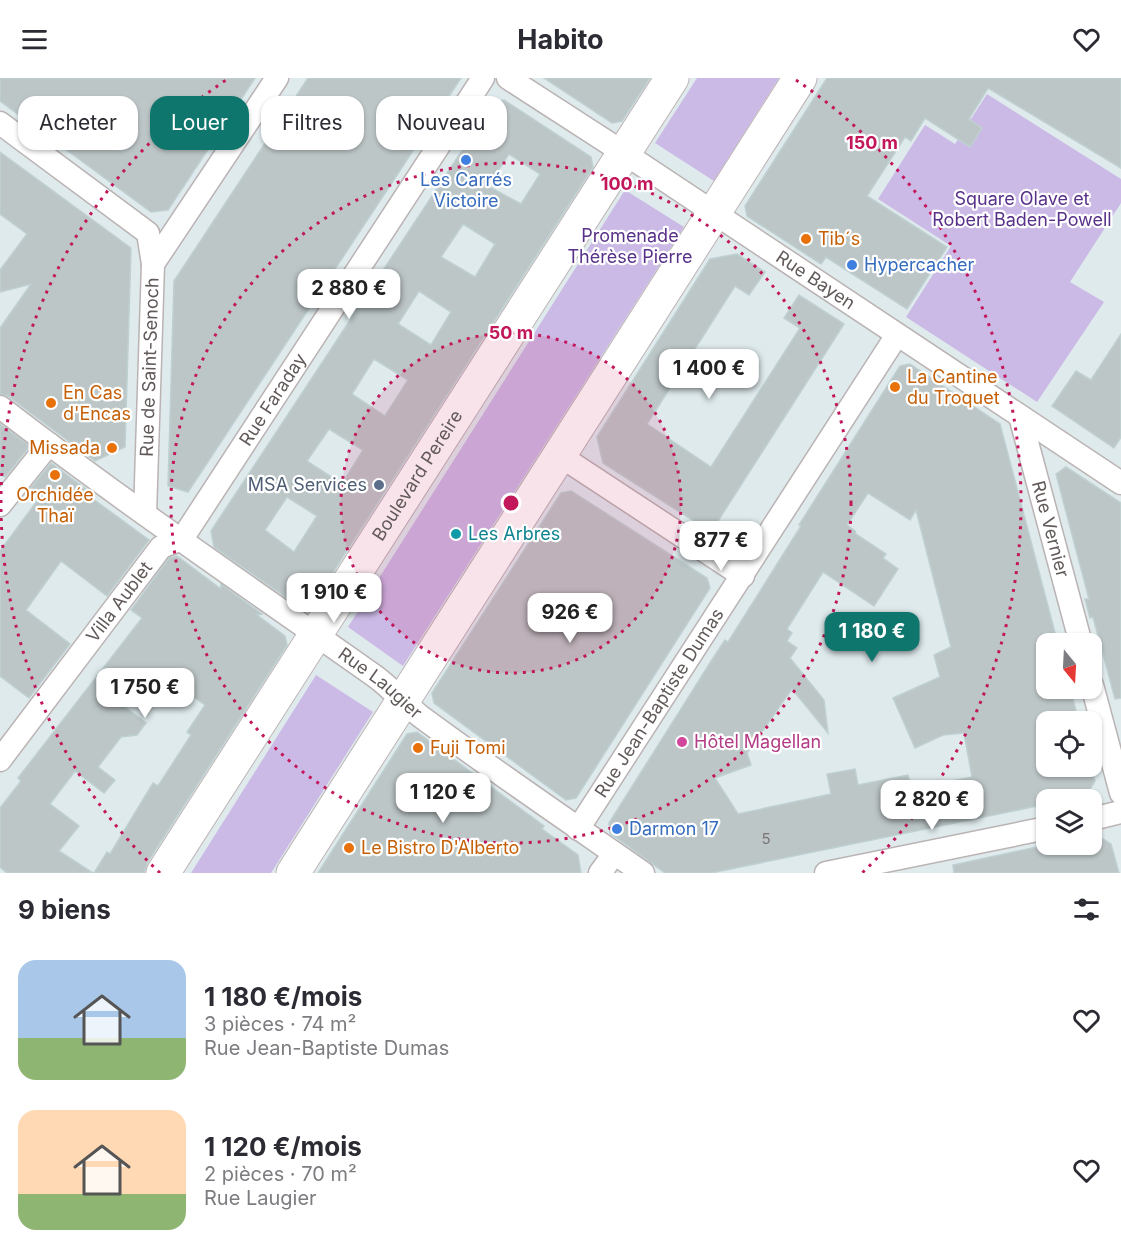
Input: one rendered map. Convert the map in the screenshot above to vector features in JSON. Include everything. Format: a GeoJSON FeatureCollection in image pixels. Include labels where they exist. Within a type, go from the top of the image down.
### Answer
{"type":"FeatureCollection","features":[{"type":"Feature","properties":{"kind":"main road","name":"Boulevard Pereire"},"geometry":{"type":"LineString","coordinates":[[163,873],[672,78]]}},
{"type":"Feature","properties":{"kind":"main road"},"geometry":{"type":"LineString","coordinates":[[293,873],[800,78]]}},
{"type":"Feature","properties":{"kind":"street","name":"Rue de Saint-Senoch"},"geometry":{"type":"LineString","coordinates":[[145,514],[153,264],[277,78]]}},
{"type":"Feature","properties":{"kind":"street","name":"Rue Faraday"},"geometry":{"type":"LineString","coordinates":[[182,539],[483,78]]}},
{"type":"Feature","properties":{"kind":"street","name":"Rue Bayen"},"geometry":{"type":"LineString","coordinates":[[508,78],[1121,482]]}},
{"type":"Feature","properties":{"kind":"street"},"geometry":{"type":"LineString","coordinates":[[0,123],[148,233],[153,264]]}},
{"type":"Feature","properties":{"kind":"street","name":"Rue Jean-Baptiste Dumas"},"geometry":{"type":"LineString","coordinates":[[578,830],[897,335]]}},
{"type":"Feature","properties":{"kind":"street","name":"Rue Laugier"},"geometry":{"type":"LineString","coordinates":[[0,407],[145,514],[377,678],[417,714],[578,830],[643,873]]}},
{"type":"Feature","properties":{"kind":"street","name":"Rue Vernier"},"geometry":{"type":"LineString","coordinates":[[1020,416],[1078,633]]}},
{"type":"Feature","properties":{"kind":"street"},"geometry":{"type":"LineString","coordinates":[[0,505],[49,444]]}},
{"type":"Feature","properties":{"kind":"street"},"geometry":{"type":"LineString","coordinates":[[560,455],[743,576]]}},
{"type":"Feature","properties":{"kind":"street","name":"Villa Aublet"},"geometry":{"type":"LineString","coordinates":[[0,760],[161,547],[182,539]]}},
{"type":"Feature","properties":{"kind":"street"},"geometry":{"type":"LineString","coordinates":[[1096,699],[1121,793]]}},
{"type":"Feature","properties":{"kind":"street"},"geometry":{"type":"LineString","coordinates":[[1102,817],[1121,813]]}},
{"type":"Feature","properties":{"kind":"street"},"geometry":{"type":"LineString","coordinates":[[826,873],[1036,830]]}},
{"type":"Feature","properties":{"kind":"street"},"geometry":{"type":"LineString","coordinates":[[600,873],[614,854]]}},
{"type":"Feature","properties":{"kind":"green space"},"geometry":{"type":"Polygon","coordinates":[[[697,78],[779,78],[714,181],[655,143],[697,78]]]}},
{"type":"Feature","properties":{"kind":"green space","name":"Square Olave et Robert Baden-Powell"},"geometry":{"type":"Polygon","coordinates":[[[987,94],[1121,179],[1121,203],[1070,282],[1104,302],[1037,402],[906,317],[951,246],[878,199],[925,125],[955,144],[987,94]]]}},
{"type":"Feature","properties":{"kind":"green space","name":"Promenade Thérèse Pierre"},"geometry":{"type":"Polygon","coordinates":[[[625,190],[684,227],[403,666],[348,627],[625,190]]]}},
{"type":"Feature","properties":{"kind":"green space"},"geometry":{"type":"Polygon","coordinates":[[[316,675],[373,712],[271,873],[191,873],[316,675]]]}},
{"type":"Feature","properties":{"kind":"building"},"geometry":{"type":"Polygon","coordinates":[[[0,78],[255,78],[243,96],[150,96],[150,150],[208,150],[168,210],[151,212],[67,150],[138,150],[138,96],[18,96],[18,114],[0,101],[0,78]]]}},
{"type":"Feature","properties":{"kind":"building"},"geometry":{"type":"Polygon","coordinates":[[[308,78],[461,78],[449,96],[376,96],[376,150],[414,150],[188,492],[168,486],[174,281],[261,149],[364,150],[364,96],[296,96],[308,78]]]}},
{"type":"Feature","properties":{"kind":"building"},"geometry":{"type":"Polygon","coordinates":[[[544,78],[650,78],[622,121],[612,123],[544,78]]]}},
{"type":"Feature","properties":{"kind":"building"},"geometry":{"type":"Polygon","coordinates":[[[827,78],[1121,78],[1121,168],[988,88],[969,119],[982,128],[970,147],[925,118],[911,141],[905,137],[867,196],[947,247],[907,309],[826,257],[821,264],[747,216],[745,206],[827,78]]]}},
{"type":"Feature","properties":{"kind":"building"},"geometry":{"type":"Polygon","coordinates":[[[507,102],[591,157],[593,167],[312,605],[300,607],[214,547],[211,531],[462,150],[507,150],[507,102]],[[509,154],[488,186],[521,204],[540,174],[509,154]],[[463,224],[441,257],[475,277],[495,244],[463,224]],[[419,291],[398,324],[431,345],[451,312],[419,291]],[[374,359],[352,394],[385,416],[408,380],[374,359]],[[329,429],[307,461],[342,484],[363,450],[329,429]],[[287,497],[265,530],[294,552],[317,516],[287,497]]]}},
{"type":"Feature","properties":{"kind":"building"},"geometry":{"type":"Polygon","coordinates":[[[0,152],[131,248],[125,447],[95,461],[8,396],[0,394],[0,328],[31,284],[0,292],[0,270],[27,234],[0,214],[0,152]]]}},
{"type":"Feature","properties":{"kind":"building"},"geometry":{"type":"Polygon","coordinates":[[[737,254],[765,272],[749,295],[735,286],[647,424],[711,467],[800,328],[784,318],[799,295],[844,324],[711,532],[603,463],[597,437],[710,259],[737,254]]]}},
{"type":"Feature","properties":{"kind":"building"},"geometry":{"type":"Polygon","coordinates":[[[1121,334],[1121,437],[1114,448],[1052,406],[1076,371],[1091,380],[1121,334]]]}},
{"type":"Feature","properties":{"kind":"building"},"geometry":{"type":"Polygon","coordinates":[[[910,364],[1000,424],[1055,633],[1036,633],[1036,699],[1073,699],[1076,711],[1036,711],[1036,777],[1094,777],[1095,781],[1090,789],[1036,789],[1036,806],[711,873],[665,873],[610,833],[609,823],[715,655],[725,640],[728,642],[801,526],[799,525],[900,366],[910,364]],[[868,493],[847,525],[856,534],[886,554],[883,558],[898,569],[874,606],[823,572],[787,629],[792,633],[787,641],[797,648],[790,658],[824,700],[828,733],[792,689],[747,753],[751,765],[715,778],[738,814],[831,794],[827,774],[855,769],[858,785],[908,775],[912,789],[972,777],[964,733],[943,735],[915,748],[893,698],[940,677],[934,655],[951,647],[916,510],[910,520],[868,493]]]}},
{"type":"Feature","properties":{"kind":"building"},"geometry":{"type":"Polygon","coordinates":[[[0,424],[30,446],[5,477],[0,474],[0,424]]]}},
{"type":"Feature","properties":{"kind":"building"},"geometry":{"type":"Polygon","coordinates":[[[51,463],[91,493],[89,496],[149,540],[107,596],[61,561],[26,610],[70,644],[29,698],[0,676],[0,551],[37,501],[27,493],[51,463]]]}},
{"type":"Feature","properties":{"kind":"building"},"geometry":{"type":"Polygon","coordinates":[[[1066,467],[1121,503],[1121,698],[1115,699],[1102,651],[1102,633],[1097,633],[1093,617],[1090,618],[1085,599],[1089,599],[1056,474],[1066,467]]]}},
{"type":"Feature","properties":{"kind":"building"},"geometry":{"type":"Polygon","coordinates":[[[571,491],[707,578],[710,588],[576,798],[566,800],[434,703],[432,693],[561,493],[571,491]]]}},
{"type":"Feature","properties":{"kind":"building"},"geometry":{"type":"Polygon","coordinates":[[[177,556],[221,589],[221,584],[262,614],[257,615],[285,636],[287,645],[147,863],[144,873],[94,873],[107,852],[110,854],[153,783],[158,786],[191,735],[187,732],[205,705],[185,691],[180,697],[146,672],[121,704],[146,723],[137,735],[121,737],[98,767],[115,780],[104,793],[75,771],[50,804],[79,826],[59,851],[93,873],[7,873],[0,867],[0,808],[21,781],[18,778],[142,618],[131,610],[169,558],[177,556]]]}},
{"type":"Feature","properties":{"kind":"building"},"geometry":{"type":"Polygon","coordinates":[[[417,732],[544,826],[542,829],[578,855],[581,873],[318,873],[407,734],[417,732]]]}},
{"type":"Feature","properties":{"kind":"building"},"geometry":{"type":"Polygon","coordinates":[[[1102,838],[1111,844],[1119,873],[954,873],[953,865],[1036,847],[1036,855],[1102,855],[1102,838]]]}},
{"type":"Feature","properties":{"kind":"place","name":"Les Carrés Victoire"},"geometry":{"type":"Point","coordinates":[466,160]}},
{"type":"Feature","properties":{"kind":"place","name":"Tib´s"},"geometry":{"type":"Point","coordinates":[806,239]}},
{"type":"Feature","properties":{"kind":"place","name":"Hypercacher"},"geometry":{"type":"Point","coordinates":[852,265]}},
{"type":"Feature","properties":{"kind":"place","name":"La Cantine du Troquet"},"geometry":{"type":"Point","coordinates":[895,387]}},
{"type":"Feature","properties":{"kind":"place","name":"En Cas d'Encas"},"geometry":{"type":"Point","coordinates":[51,403]}},
{"type":"Feature","properties":{"kind":"place","name":"Missada"},"geometry":{"type":"Point","coordinates":[112,448]}},
{"type":"Feature","properties":{"kind":"place","name":"Orchidée Thaï"},"geometry":{"type":"Point","coordinates":[55,475]}},
{"type":"Feature","properties":{"kind":"place","name":"MSA Services"},"geometry":{"type":"Point","coordinates":[379,485]}},
{"type":"Feature","properties":{"kind":"place","name":"Les Arbres"},"geometry":{"type":"Point","coordinates":[456,534]}},
{"type":"Feature","properties":{"kind":"place","name":"Hôtel Magellan"},"geometry":{"type":"Point","coordinates":[682,742]}},
{"type":"Feature","properties":{"kind":"place","name":"Fuji Tomi"},"geometry":{"type":"Point","coordinates":[418,748]}},
{"type":"Feature","properties":{"kind":"place","name":"Darmon 17"},"geometry":{"type":"Point","coordinates":[617,829]}},
{"type":"Feature","properties":{"kind":"place","name":"Le Bistro D'Alberto"},"geometry":{"type":"Point","coordinates":[349,848]}}]}
